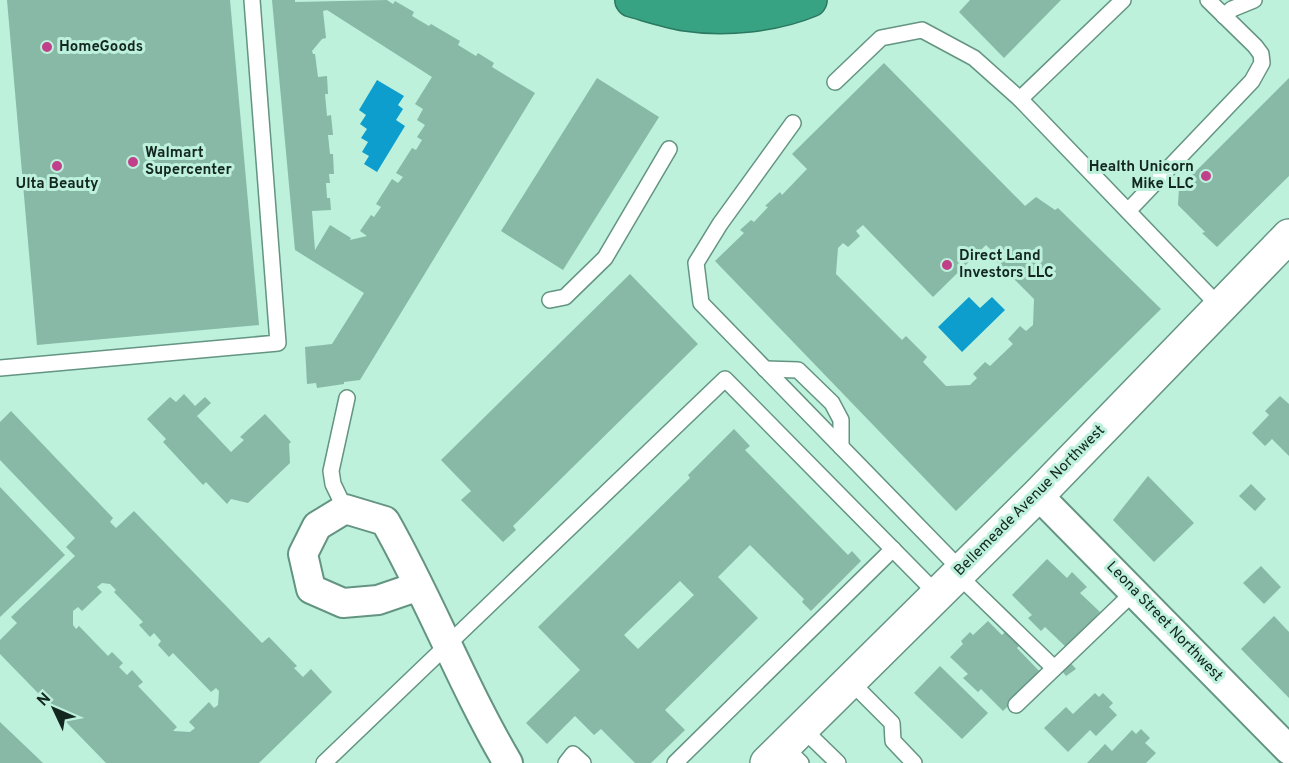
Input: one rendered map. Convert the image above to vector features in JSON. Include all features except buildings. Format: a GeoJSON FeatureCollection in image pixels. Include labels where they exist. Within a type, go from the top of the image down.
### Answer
{"type":"FeatureCollection","features":[{"type":"Feature","properties":{"kind":"highway"},"geometry":{"type":"LineString","coordinates":[[632,0],[687,14],[744,16],[795,6],[810,0]]}},
{"type":"Feature","properties":{"kind":"street","name":"Bellemeade Avenue Northwest"},"geometry":{"type":"LineString","coordinates":[[789,750],[850,681],[1038,495],[1220,307],[1281,249]]}},
{"type":"Feature","properties":{"kind":"street","name":"Leona Street Northwest"},"geometry":{"type":"LineString","coordinates":[[1038,495],[1289,750]]}},
{"type":"Feature","properties":{"kind":"street"},"geometry":{"type":"LineString","coordinates":[[419,586],[378,600],[343,603],[312,589],[303,554],[317,526],[345,509],[385,521],[419,586],[479,710],[508,763]]}},
{"type":"Feature","properties":{"kind":"lane"},"geometry":{"type":"LineString","coordinates":[[0,368],[278,343],[252,0]]}},
{"type":"Feature","properties":{"kind":"lane"},"geometry":{"type":"LineString","coordinates":[[1020,99],[1123,0]]}},
{"type":"Feature","properties":{"kind":"lane"},"geometry":{"type":"LineString","coordinates":[[1128,211],[1259,72],[1262,63],[1261,54],[1208,0]]}},
{"type":"Feature","properties":{"kind":"lane"},"geometry":{"type":"LineString","coordinates":[[1224,16],[1229,0]]}},
{"type":"Feature","properties":{"kind":"lane"},"geometry":{"type":"LineString","coordinates":[[1224,16],[1233,9],[1254,0]]}},
{"type":"Feature","properties":{"kind":"lane"},"geometry":{"type":"LineString","coordinates":[[835,82],[881,38],[922,30],[974,58],[1020,99],[1220,307]]}},
{"type":"Feature","properties":{"kind":"lane"},"geometry":{"type":"LineString","coordinates":[[794,123],[720,224],[696,263],[701,303],[841,447],[952,579],[1054,668]]}},
{"type":"Feature","properties":{"kind":"lane"},"geometry":{"type":"LineString","coordinates":[[550,300],[565,297],[605,258],[669,149]]}},
{"type":"Feature","properties":{"kind":"lane"},"geometry":{"type":"LineString","coordinates":[[765,369],[798,370],[832,403],[841,420],[841,447]]}},
{"type":"Feature","properties":{"kind":"lane"},"geometry":{"type":"LineString","coordinates":[[324,763],[725,379],[893,549],[952,579]]}},
{"type":"Feature","properties":{"kind":"lane"},"geometry":{"type":"LineString","coordinates":[[345,509],[333,484],[331,471],[346,398]]}},
{"type":"Feature","properties":{"kind":"lane"},"geometry":{"type":"LineString","coordinates":[[675,763],[893,549]]}},
{"type":"Feature","properties":{"kind":"lane"},"geometry":{"type":"LineString","coordinates":[[1016,705],[1134,592]]}},
{"type":"Feature","properties":{"kind":"lane"},"geometry":{"type":"LineString","coordinates":[[850,681],[892,723],[893,741],[914,763]]}},
{"type":"Feature","properties":{"kind":"lane"},"geometry":{"type":"LineString","coordinates":[[789,750],[838,763]]}},
{"type":"Feature","properties":{"kind":"lane"},"geometry":{"type":"LineString","coordinates":[[566,763],[573,754],[583,763]]}},
{"type":"Feature","properties":{"kind":"water"},"geometry":{"type":"Polygon","coordinates":[[[377,80],[404,96],[398,105],[403,109],[396,120],[405,126],[377,172],[364,164],[369,156],[362,152],[368,142],[361,138],[367,129],[360,124],[366,115],[359,110],[377,80]]]}},
{"type":"Feature","properties":{"kind":"water"},"geometry":{"type":"Polygon","coordinates":[[[969,297],[980,308],[992,297],[1005,310],[962,352],[938,327],[969,297]]]}},
{"type":"Feature","properties":{"kind":"place","name":"HomeGoods"},"geometry":{"type":"Point","coordinates":[47,47]}},
{"type":"Feature","properties":{"kind":"place","name":"Walmart Supercenter"},"geometry":{"type":"Point","coordinates":[133,162]}},
{"type":"Feature","properties":{"kind":"place","name":"Ulta Beauty"},"geometry":{"type":"Point","coordinates":[57,166]}},
{"type":"Feature","properties":{"kind":"place","name":"Health Unicorn Mike LLC"},"geometry":{"type":"Point","coordinates":[1206,176]}},
{"type":"Feature","properties":{"kind":"place","name":"Direct Land Investors LLC"},"geometry":{"type":"Point","coordinates":[947,265]}}]}
